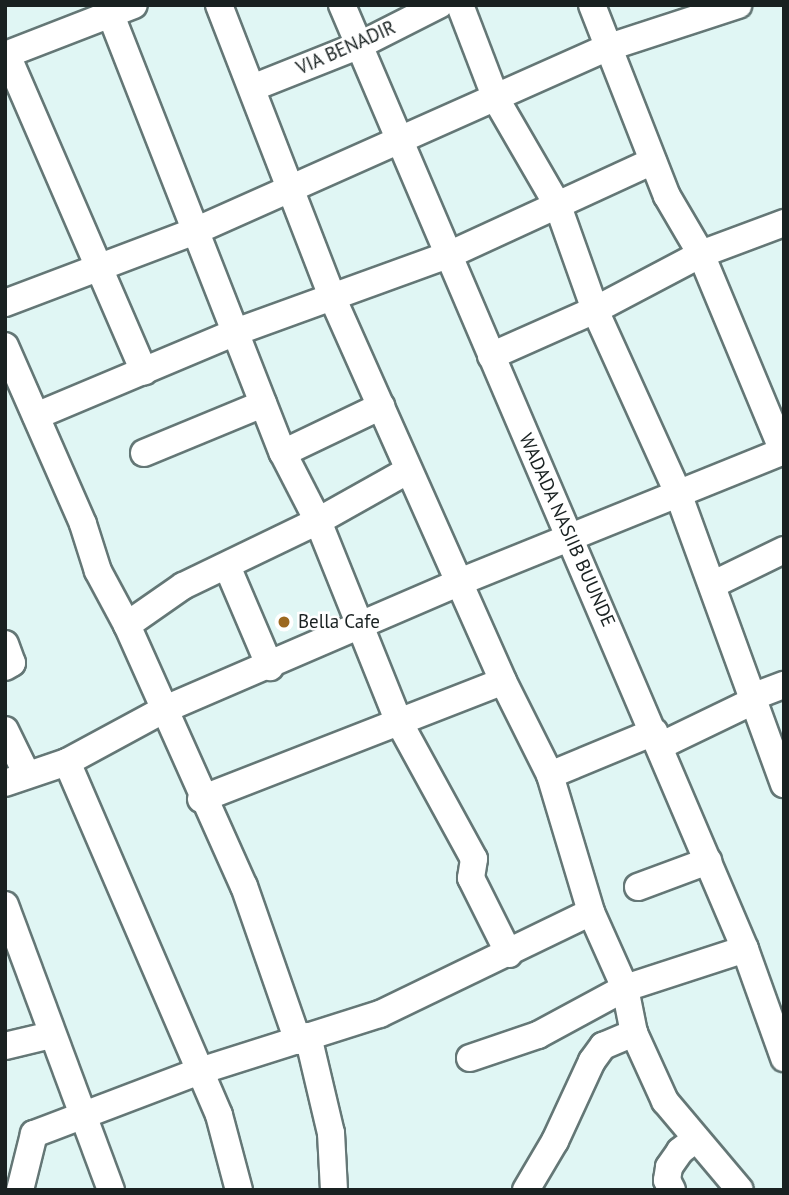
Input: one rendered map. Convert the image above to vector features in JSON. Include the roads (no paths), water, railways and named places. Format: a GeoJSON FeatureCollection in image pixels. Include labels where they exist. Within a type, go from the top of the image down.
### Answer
{"type":"FeatureCollection","features":[{"type":"Feature","properties":{"kind":"street"},"geometry":{"type":"LineString","coordinates":[[219,5],[332,299],[381,405],[407,471],[462,581],[503,681],[550,775],[591,912],[625,989],[634,1033],[665,1101],[740,1190]]}},
{"type":"Feature","properties":{"kind":"street","name":"WADADA NASIIB BUUNDE"},"geometry":{"type":"LineString","coordinates":[[342,5],[657,739],[745,949],[784,1058]]}},
{"type":"Feature","properties":{"kind":"street","name":"VIA BENADIR"},"geometry":{"type":"LineString","coordinates":[[252,88],[360,45],[439,5]]}},
{"type":"Feature","properties":{"kind":"street"},"geometry":{"type":"LineString","coordinates":[[460,5],[496,99],[558,206],[595,310],[678,493],[714,584],[784,784]]}},
{"type":"Feature","properties":{"kind":"street"},"geometry":{"type":"LineString","coordinates":[[5,730],[16,779],[67,762],[163,710],[270,667],[462,581],[784,451],[701,254],[653,162],[592,5]]}},
{"type":"Feature","properties":{"kind":"street"},"geometry":{"type":"LineString","coordinates":[[5,303],[193,232],[609,47],[738,5]]}},
{"type":"Feature","properties":{"kind":"street"},"geometry":{"type":"LineString","coordinates":[[144,372],[6,55],[118,8],[193,232],[239,331],[263,404],[283,453],[318,521],[399,722],[474,859],[471,878],[509,954]]}},
{"type":"Feature","properties":{"kind":"street"},"geometry":{"type":"LineString","coordinates":[[36,416],[239,331],[451,254],[653,162]]}},
{"type":"Feature","properties":{"kind":"street"},"geometry":{"type":"LineString","coordinates":[[491,356],[595,310],[701,254],[784,223]]}},
{"type":"Feature","properties":{"kind":"street"},"geometry":{"type":"LineString","coordinates":[[5,345],[83,524],[98,571],[127,625],[201,799],[244,886],[303,1039],[331,1133],[334,1190]]}},
{"type":"Feature","properties":{"kind":"street"},"geometry":{"type":"LineString","coordinates":[[144,453],[263,404]]}},
{"type":"Feature","properties":{"kind":"street"},"geometry":{"type":"LineString","coordinates":[[283,453],[381,405]]}},
{"type":"Feature","properties":{"kind":"street"},"geometry":{"type":"LineString","coordinates":[[127,625],[183,586],[318,521],[407,471]]}},
{"type":"Feature","properties":{"kind":"street"},"geometry":{"type":"LineString","coordinates":[[714,584],[784,550]]}},
{"type":"Feature","properties":{"kind":"street"},"geometry":{"type":"LineString","coordinates":[[227,566],[270,667]]}},
{"type":"Feature","properties":{"kind":"street"},"geometry":{"type":"LineString","coordinates":[[5,645],[12,663],[5,667]]}},
{"type":"Feature","properties":{"kind":"street"},"geometry":{"type":"LineString","coordinates":[[201,799],[503,681]]}},
{"type":"Feature","properties":{"kind":"street"},"geometry":{"type":"LineString","coordinates":[[550,775],[657,739],[784,685]]}},
{"type":"Feature","properties":{"kind":"street"},"geometry":{"type":"LineString","coordinates":[[67,762],[219,1115],[239,1190]]}},
{"type":"Feature","properties":{"kind":"street"},"geometry":{"type":"LineString","coordinates":[[638,887],[708,861]]}},
{"type":"Feature","properties":{"kind":"street"},"geometry":{"type":"LineString","coordinates":[[5,905],[51,1035],[111,1190]]}},
{"type":"Feature","properties":{"kind":"street"},"geometry":{"type":"LineString","coordinates":[[20,1190],[34,1134],[200,1071],[380,1014],[509,954],[591,912]]}},
{"type":"Feature","properties":{"kind":"street"},"geometry":{"type":"LineString","coordinates":[[470,1058],[538,1035],[625,989],[745,949]]}},
{"type":"Feature","properties":{"kind":"street"},"geometry":{"type":"LineString","coordinates":[[526,1190],[555,1141],[592,1062],[603,1046],[634,1033]]}},
{"type":"Feature","properties":{"kind":"street"},"geometry":{"type":"LineString","coordinates":[[5,1046],[51,1035]]}},
{"type":"Feature","properties":{"kind":"street"},"geometry":{"type":"LineString","coordinates":[[673,1190],[667,1180],[669,1167],[680,1151],[696,1139]]}},
{"type":"Feature","properties":{"kind":"place","name":"Bella Cafe"},"geometry":{"type":"Point","coordinates":[284,622]}}]}
